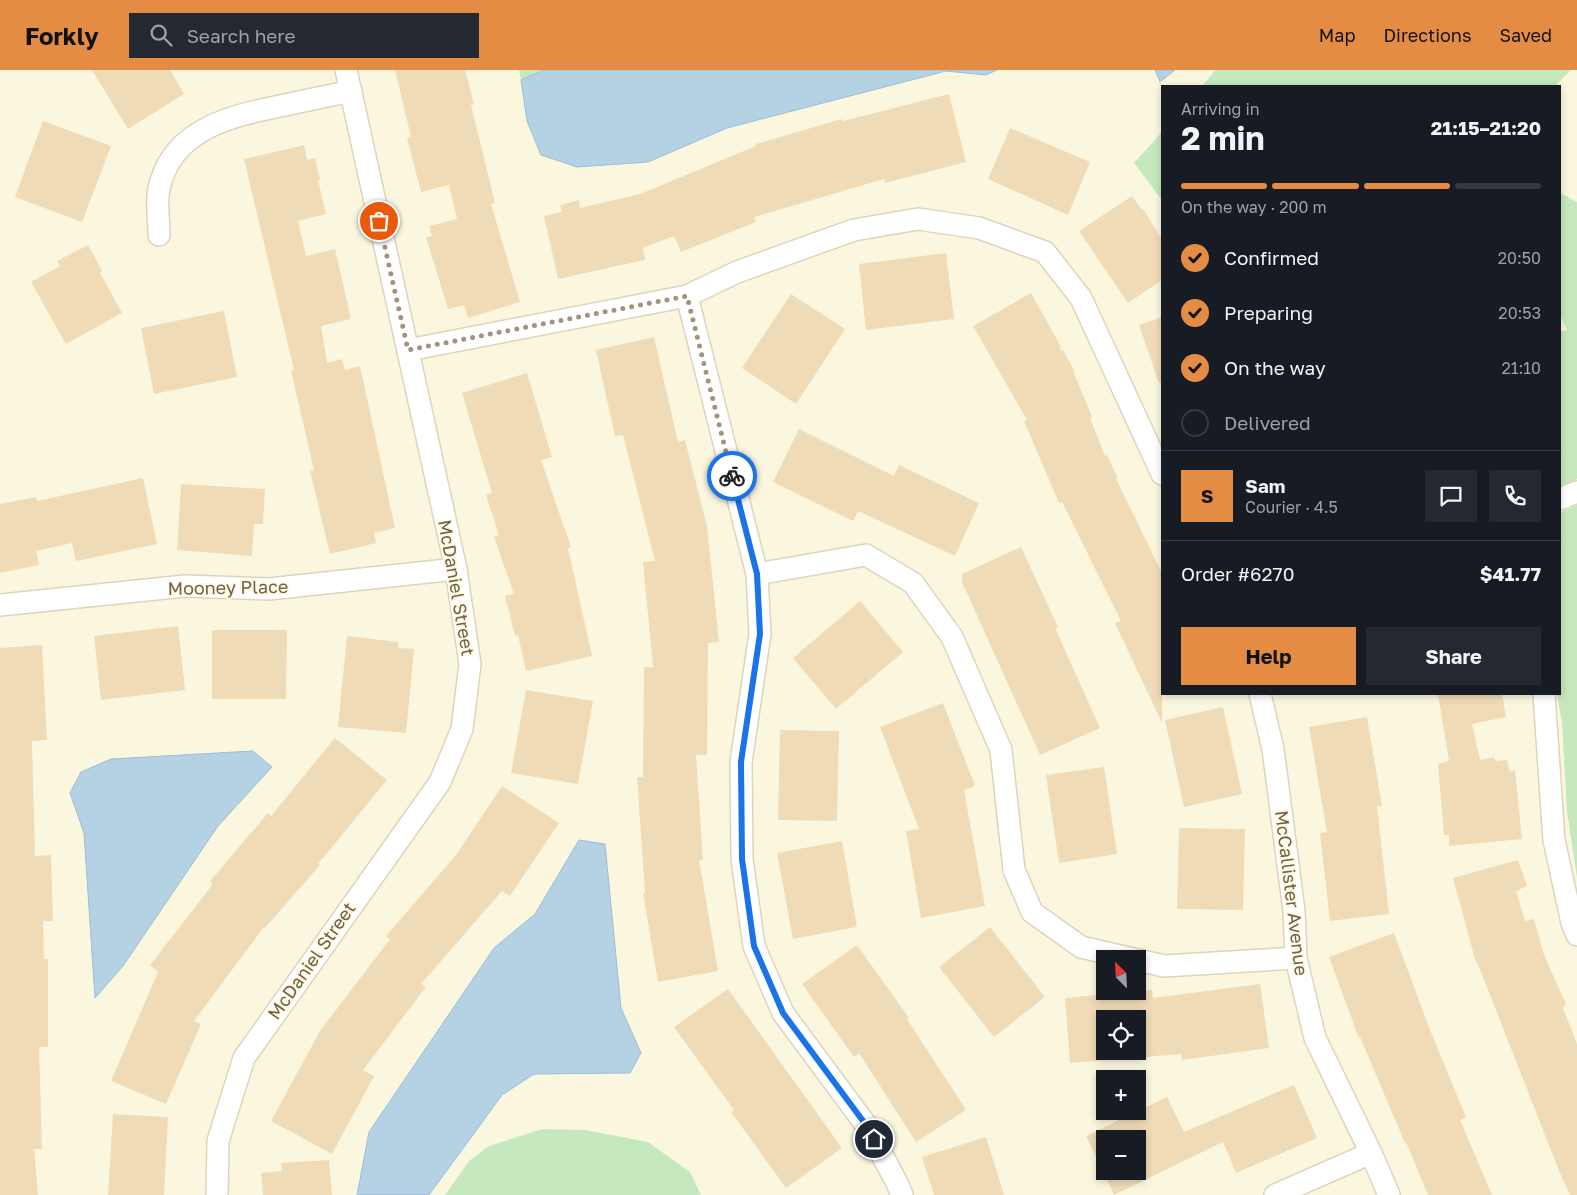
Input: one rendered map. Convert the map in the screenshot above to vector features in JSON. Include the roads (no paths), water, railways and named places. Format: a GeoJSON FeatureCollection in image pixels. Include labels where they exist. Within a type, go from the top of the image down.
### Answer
{"type":"FeatureCollection","features":[{"type":"Feature","properties":{"kind":"street","name":"McDaniel Street"},"geometry":{"type":"LineString","coordinates":[[217,1195],[218,1141],[244,1058],[440,782],[462,729],[470,664],[456,569],[346,70]]}},
{"type":"Feature","properties":{"kind":"street"},"geometry":{"type":"LineString","coordinates":[[159,235],[158,198],[160,182],[176,151],[194,135],[213,124],[236,116],[351,91]]}},
{"type":"Feature","properties":{"kind":"street"},"geometry":{"type":"LineString","coordinates":[[408,350],[687,296],[737,272],[854,230],[918,219],[979,228],[1045,252],[1081,298],[1161,472]]}},
{"type":"Feature","properties":{"kind":"street"},"geometry":{"type":"LineString","coordinates":[[687,296],[757,574],[760,634],[741,762],[742,859],[754,946],[783,1013],[866,1125],[902,1195]]}},
{"type":"Feature","properties":{"kind":"street"},"geometry":{"type":"LineString","coordinates":[[1561,499],[1577,492]]}},
{"type":"Feature","properties":{"kind":"street"},"geometry":{"type":"LineString","coordinates":[[757,574],[866,555],[914,583],[952,637],[1001,750],[1014,870],[1032,912],[1081,947],[1096,950]]}},
{"type":"Feature","properties":{"kind":"street","name":"Mooney Place"},"geometry":{"type":"LineString","coordinates":[[0,605],[186,586],[269,589],[456,569]]}},
{"type":"Feature","properties":{"kind":"street","name":"McCallister Avenue"},"geometry":{"type":"LineString","coordinates":[[1260,695],[1272,749],[1294,911],[1296,958],[1315,1038],[1371,1153],[1389,1195]]}},
{"type":"Feature","properties":{"kind":"street"},"geometry":{"type":"LineString","coordinates":[[1544,695],[1554,840],[1572,924],[1577,935]]}},
{"type":"Feature","properties":{"kind":"street"},"geometry":{"type":"LineString","coordinates":[[1146,962],[1164,966],[1296,958]]}},
{"type":"Feature","properties":{"kind":"street"},"geometry":{"type":"LineString","coordinates":[[1275,1195],[1371,1153]]}},
{"type":"Feature","properties":{"kind":"water"},"geometry":{"type":"Polygon","coordinates":[[[544,70],[997,70],[986,75],[946,71],[727,128],[648,162],[577,167],[541,155],[527,121],[521,80],[544,70]]]}},
{"type":"Feature","properties":{"kind":"water"},"geometry":{"type":"Polygon","coordinates":[[[1155,70],[1175,70],[1160,82],[1155,70]]]}},
{"type":"Feature","properties":{"kind":"water"},"geometry":{"type":"Polygon","coordinates":[[[253,751],[272,767],[218,826],[123,966],[95,998],[84,833],[70,793],[81,772],[111,759],[253,751]]]}},
{"type":"Feature","properties":{"kind":"water"},"geometry":{"type":"Polygon","coordinates":[[[579,840],[605,844],[621,1008],[641,1053],[630,1073],[534,1074],[502,1095],[429,1195],[357,1195],[369,1132],[494,948],[535,914],[579,840]]]}}]}
